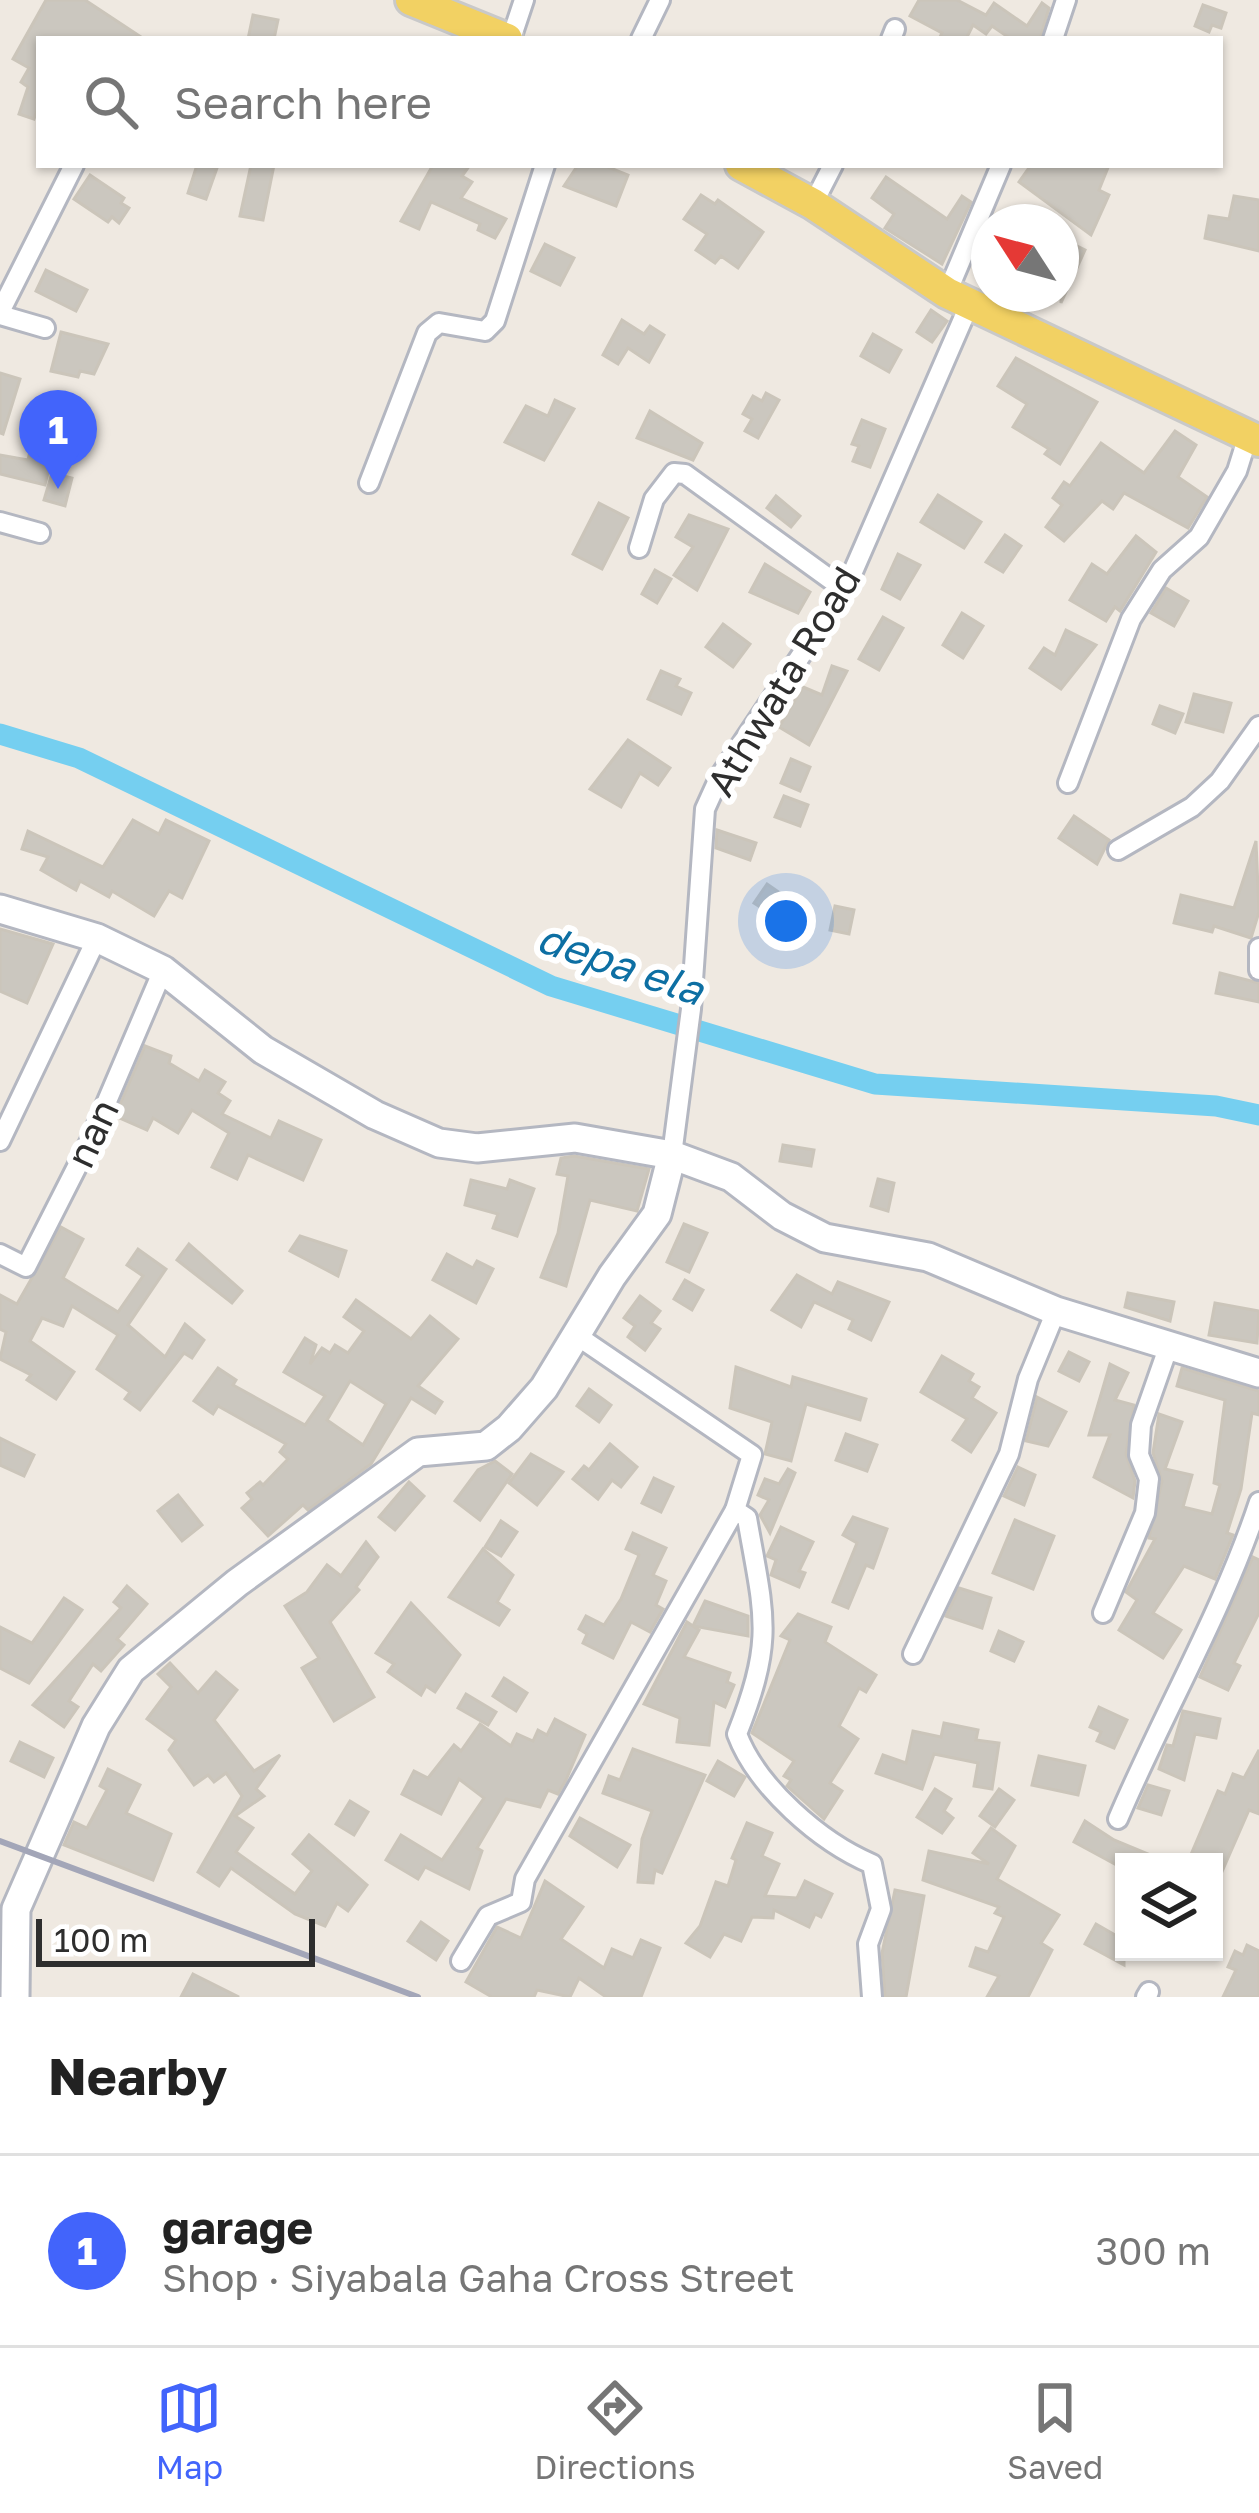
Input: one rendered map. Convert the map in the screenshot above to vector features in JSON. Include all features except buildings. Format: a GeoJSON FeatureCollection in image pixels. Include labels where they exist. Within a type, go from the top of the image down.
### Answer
{"type":"FeatureCollection","features":[{"type":"Feature","properties":{"kind":"main road"},"geometry":{"type":"LineString","coordinates":[[411,0],[501,36]]}},
{"type":"Feature","properties":{"kind":"main road"},"geometry":{"type":"LineString","coordinates":[[747,168],[813,204],[958,298],[1253,439]]}},
{"type":"Feature","properties":{"kind":"street"},"geometry":{"type":"LineString","coordinates":[[510,36],[524,0]]}},
{"type":"Feature","properties":{"kind":"street"},"geometry":{"type":"LineString","coordinates":[[642,36],[660,0]]}},
{"type":"Feature","properties":{"kind":"street"},"geometry":{"type":"LineString","coordinates":[[1055,36],[1066,0]]}},
{"type":"Feature","properties":{"kind":"street"},"geometry":{"type":"LineString","coordinates":[[45,328],[0,313],[72,168]]}},
{"type":"Feature","properties":{"kind":"street"},"geometry":{"type":"LineString","coordinates":[[369,483],[427,333],[439,322],[485,331],[495,321],[544,168]]}},
{"type":"Feature","properties":{"kind":"street"},"geometry":{"type":"LineString","coordinates":[[813,204],[831,168]]}},
{"type":"Feature","properties":{"kind":"street","name":"Athwata Road"},"geometry":{"type":"LineString","coordinates":[[672,1156],[691,1009],[705,809],[720,776],[845,590],[958,298],[999,168]]}},
{"type":"Feature","properties":{"kind":"street"},"geometry":{"type":"LineString","coordinates":[[1067,783],[1131,619],[1162,570],[1199,537],[1253,439]]}},
{"type":"Feature","properties":{"kind":"street"},"geometry":{"type":"LineString","coordinates":[[639,548],[654,499],[674,473],[685,474],[845,590]]}},
{"type":"Feature","properties":{"kind":"street"},"geometry":{"type":"LineString","coordinates":[[0,522],[40,533]]}},
{"type":"Feature","properties":{"kind":"street"},"geometry":{"type":"LineString","coordinates":[[1118,850],[1192,807],[1220,781],[1259,726]]}},
{"type":"Feature","properties":{"kind":"street"},"geometry":{"type":"LineString","coordinates":[[0,909],[97,938],[163,970],[263,1050],[375,1115],[439,1143],[477,1148],[574,1138],[672,1156],[730,1178],[782,1216],[825,1238],[928,1257],[1056,1311],[1259,1372]]}},
{"type":"Feature","properties":{"kind":"street"},"geometry":{"type":"LineString","coordinates":[[0,1141],[97,938]]}},
{"type":"Feature","properties":{"kind":"street"},"geometry":{"type":"LineString","coordinates":[[1259,948],[1259,970]]}},
{"type":"Feature","properties":{"kind":"street","name":"nan"},"geometry":{"type":"LineString","coordinates":[[0,1254],[26,1267],[90,1142],[163,970]]}},
{"type":"Feature","properties":{"kind":"street"},"geometry":{"type":"LineString","coordinates":[[15,1997],[16,1909],[96,1726],[131,1670],[237,1583],[418,1452],[486,1446],[544,1388],[657,1214],[672,1156]]}},
{"type":"Feature","properties":{"kind":"street"},"geometry":{"type":"LineString","coordinates":[[913,1654],[1009,1454],[1028,1379],[1056,1311]]}},
{"type":"Feature","properties":{"kind":"street"},"geometry":{"type":"LineString","coordinates":[[461,1961],[488,1916],[520,1902],[525,1879],[622,1700],[735,1510],[752,1455],[576,1335]]}},
{"type":"Feature","properties":{"kind":"street"},"geometry":{"type":"LineString","coordinates":[[1103,1612],[1145,1513],[1148,1479],[1139,1455],[1142,1425],[1168,1348]]}},
{"type":"Feature","properties":{"kind":"street"},"geometry":{"type":"LineString","coordinates":[[1118,1819],[1167,1703],[1240,1559],[1259,1502]]}},
{"type":"Feature","properties":{"kind":"street"},"geometry":{"type":"LineString","coordinates":[[735,1510],[747,1518],[766,1634],[760,1675],[737,1734],[749,1766],[844,1852],[872,1864],[881,1909],[868,1944],[872,1997]]}},
{"type":"Feature","properties":{"kind":"waterway","name":"depa ela"},"geometry":{"type":"LineString","coordinates":[[0,734],[79,758],[551,986],[875,1084],[1216,1106],[1259,1115]]}},
{"type":"Feature","properties":{"kind":"railway"},"geometry":{"type":"LineString","coordinates":[[0,1841],[418,1997]]}},
{"type":"Feature","properties":{"kind":"place","name":"garage"},"geometry":{"type":"Point","coordinates":[58,489]}}]}
